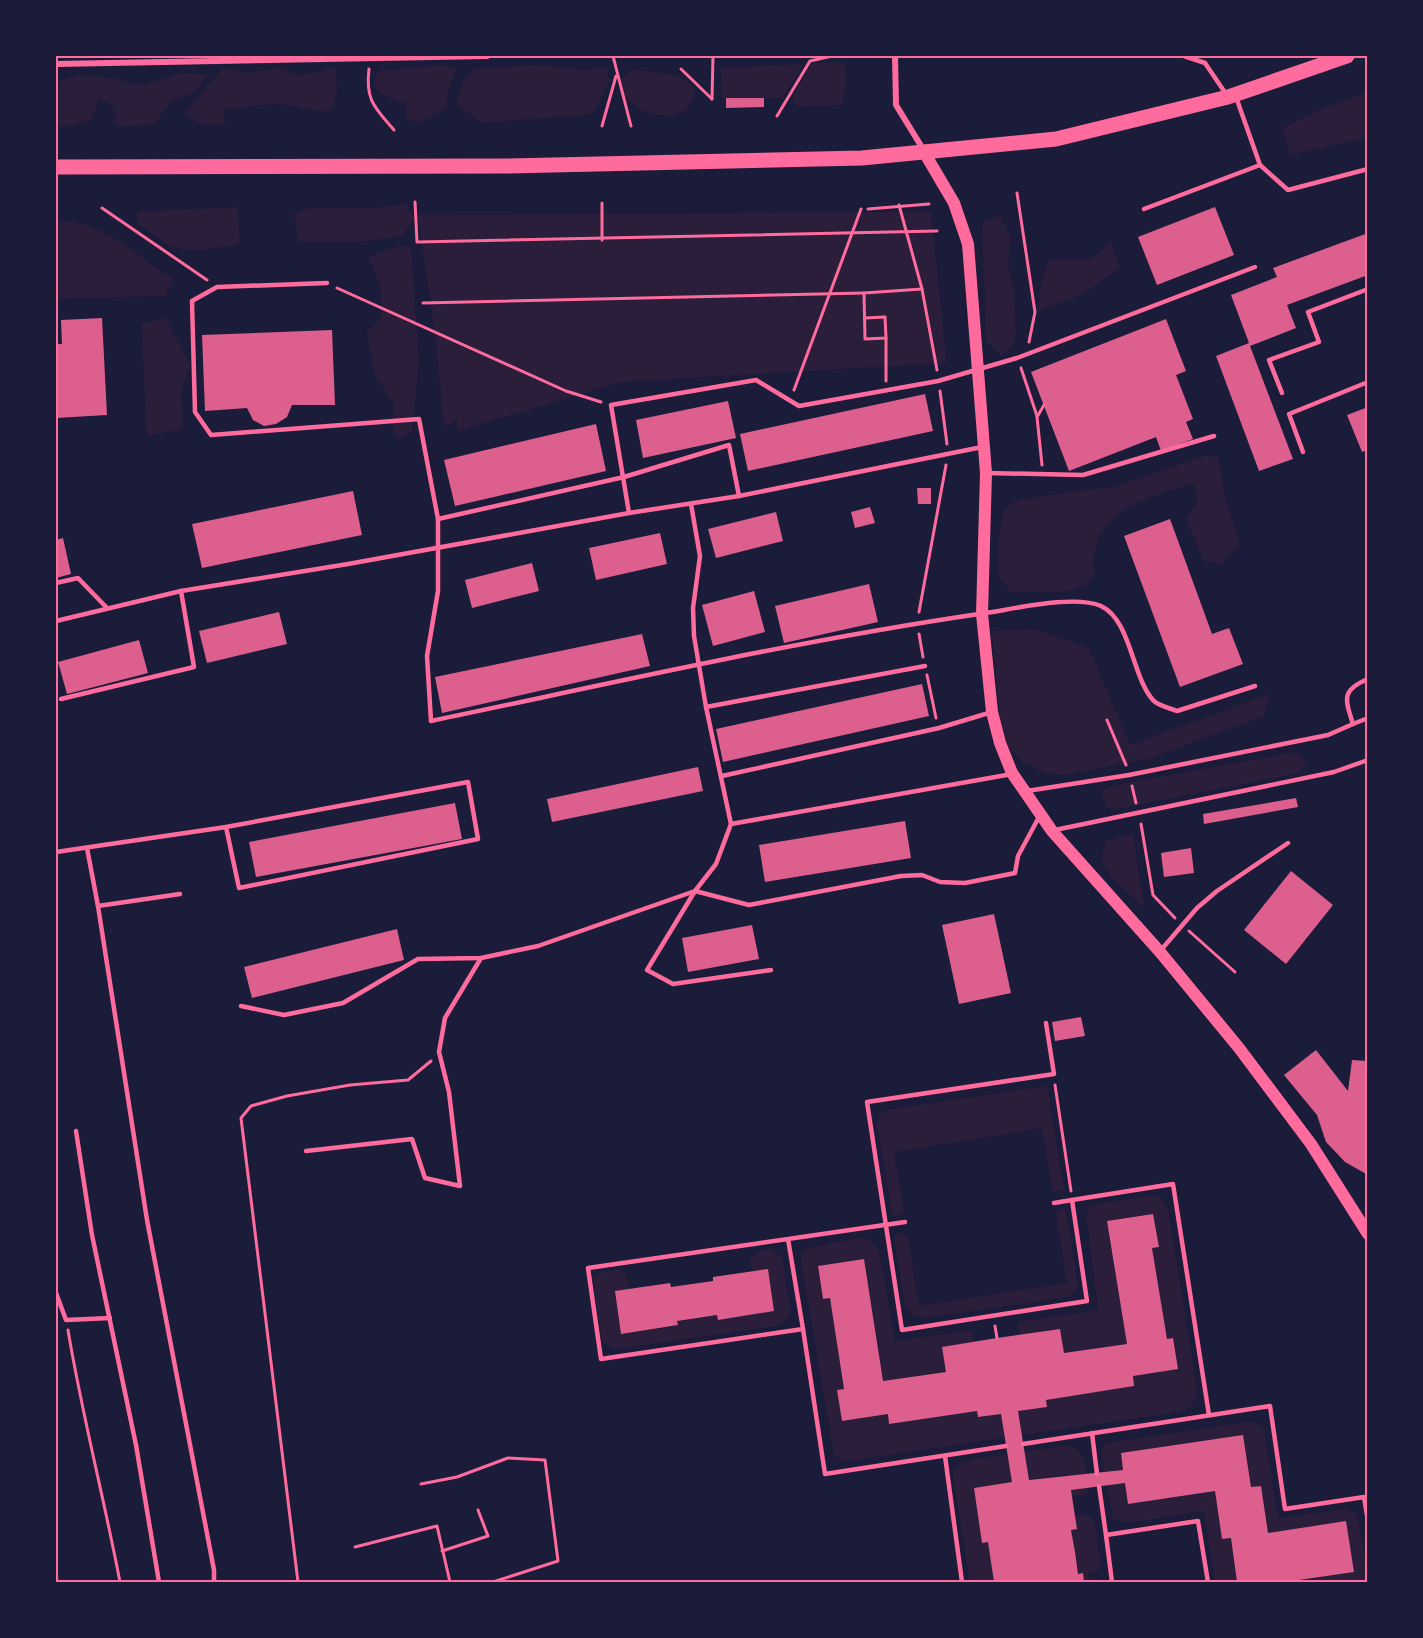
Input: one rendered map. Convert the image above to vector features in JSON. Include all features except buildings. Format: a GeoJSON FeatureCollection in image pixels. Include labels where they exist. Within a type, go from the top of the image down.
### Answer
{"type":"FeatureCollection","features":[{"type":"Feature","properties":{"kind":"main road"},"geometry":{"type":"LineString","coordinates":[[56,167],[542,165],[862,158],[1056,139],[1231,96],[1347,56]]}},
{"type":"Feature","properties":{"kind":"main road"},"geometry":{"type":"LineString","coordinates":[[924,152],[954,203],[968,244],[986,473],[982,614],[992,712],[1000,743],[1012,774],[1052,831],[1160,952],[1239,1048],[1311,1144],[1368,1234]]}},
{"type":"Feature","properties":{"kind":"street"},"geometry":{"type":"LineString","coordinates":[[56,63],[241,57],[487,56]]}},
{"type":"Feature","properties":{"kind":"street"},"geometry":{"type":"LineString","coordinates":[[895,56],[896,105],[924,152]]}},
{"type":"Feature","properties":{"kind":"lane"},"geometry":{"type":"LineString","coordinates":[[1184,56],[1205,63],[1231,96],[1260,165],[1288,190],[1368,169]]}},
{"type":"Feature","properties":{"kind":"lane"},"geometry":{"type":"LineString","coordinates":[[1144,209],[1260,165]]}},
{"type":"Feature","properties":{"kind":"lane"},"geometry":{"type":"LineString","coordinates":[[629,513],[611,405],[756,380],[799,406],[938,381],[1017,358],[1255,267]]}},
{"type":"Feature","properties":{"kind":"lane"},"geometry":{"type":"LineString","coordinates":[[327,283],[217,287],[192,301],[195,412],[211,435],[419,419],[438,519],[438,591],[427,656],[431,721],[699,665],[917,623],[1060,602],[1101,606],[1111,614],[1125,636],[1143,685],[1154,702],[1177,711],[1255,686]]}},
{"type":"Feature","properties":{"kind":"lane"},"geometry":{"type":"LineString","coordinates":[[1282,393],[1269,360],[1319,342],[1308,312],[1368,289]]}},
{"type":"Feature","properties":{"kind":"lane"},"geometry":{"type":"LineString","coordinates":[[1303,452],[1289,414],[1368,382]]}},
{"type":"Feature","properties":{"kind":"lane"},"geometry":{"type":"LineString","coordinates":[[986,473],[1044,476],[1083,475],[1214,436]]}},
{"type":"Feature","properties":{"kind":"lane"},"geometry":{"type":"LineString","coordinates":[[438,519],[624,477],[729,445],[739,496]]}},
{"type":"Feature","properties":{"kind":"lane"},"geometry":{"type":"LineString","coordinates":[[56,621],[181,591],[739,496],[985,447]]}},
{"type":"Feature","properties":{"kind":"lane"},"geometry":{"type":"LineString","coordinates":[[691,504],[700,556],[693,608],[699,665],[731,824],[716,864],[695,891],[647,970],[673,984],[771,970]]}},
{"type":"Feature","properties":{"kind":"lane"},"geometry":{"type":"LineString","coordinates":[[56,583],[78,578],[107,609]]}},
{"type":"Feature","properties":{"kind":"lane"},"geometry":{"type":"LineString","coordinates":[[61,699],[194,667],[181,591]]}},
{"type":"Feature","properties":{"kind":"lane"},"geometry":{"type":"LineString","coordinates":[[706,707],[925,666]]}},
{"type":"Feature","properties":{"kind":"lane"},"geometry":{"type":"LineString","coordinates":[[1353,724],[1345,700],[1355,685],[1368,679]]}},
{"type":"Feature","properties":{"kind":"lane"},"geometry":{"type":"LineString","coordinates":[[722,776],[939,728],[992,712]]}},
{"type":"Feature","properties":{"kind":"lane"},"geometry":{"type":"LineString","coordinates":[[1024,791],[1129,775],[1328,735],[1368,718]]}},
{"type":"Feature","properties":{"kind":"lane"},"geometry":{"type":"LineString","coordinates":[[1052,831],[1334,772],[1368,760]]}},
{"type":"Feature","properties":{"kind":"lane"},"geometry":{"type":"LineString","coordinates":[[731,824],[1012,774]]}},
{"type":"Feature","properties":{"kind":"lane"},"geometry":{"type":"LineString","coordinates":[[56,852],[226,827],[468,782],[478,839],[239,888],[226,827]]}},
{"type":"Feature","properties":{"kind":"lane"},"geometry":{"type":"LineString","coordinates":[[241,1006],[284,1015],[343,1003],[418,959],[481,958],[538,946],[584,932],[695,891],[749,905],[901,876],[922,875],[940,882],[987,880],[1015,873],[1018,856],[1041,815]]}},
{"type":"Feature","properties":{"kind":"lane"},"geometry":{"type":"LineString","coordinates":[[1160,952],[1182,925],[1216,891],[1288,843]]}},
{"type":"Feature","properties":{"kind":"lane"},"geometry":{"type":"LineString","coordinates":[[87,848],[147,1220],[214,1570],[214,1582]]}},
{"type":"Feature","properties":{"kind":"lane"},"geometry":{"type":"LineString","coordinates":[[98,906],[180,894]]}},
{"type":"Feature","properties":{"kind":"lane"},"geometry":{"type":"LineString","coordinates":[[306,1151],[412,1139],[425,1178],[460,1186],[448,1092],[440,1054],[445,1018],[481,958]]}},
{"type":"Feature","properties":{"kind":"lane"},"geometry":{"type":"LineString","coordinates":[[1046,1023],[1054,1074],[867,1102],[902,1330],[1087,1302],[1072,1200]]}},
{"type":"Feature","properties":{"kind":"lane"},"geometry":{"type":"LineString","coordinates":[[76,1131],[92,1235],[136,1445],[159,1582]]}},
{"type":"Feature","properties":{"kind":"lane"},"geometry":{"type":"LineString","coordinates":[[1054,1203],[1173,1184],[1209,1415]]}},
{"type":"Feature","properties":{"kind":"lane"},"geometry":{"type":"LineString","coordinates":[[802,1329],[602,1359],[588,1268],[905,1222]]}},
{"type":"Feature","properties":{"kind":"lane"},"geometry":{"type":"LineString","coordinates":[[788,1239],[825,1474],[1006,1446]]}},
{"type":"Feature","properties":{"kind":"lane"},"geometry":{"type":"LineString","coordinates":[[56,1293],[66,1320],[110,1318]]}},
{"type":"Feature","properties":{"kind":"lane"},"geometry":{"type":"LineString","coordinates":[[1023,1444],[1270,1406],[1285,1509],[1364,1497],[1368,1521]]}},
{"type":"Feature","properties":{"kind":"lane"},"geometry":{"type":"LineString","coordinates":[[1092,1433],[1097,1474]]}},
{"type":"Feature","properties":{"kind":"lane"},"geometry":{"type":"LineString","coordinates":[[945,1456],[962,1582]]}},
{"type":"Feature","properties":{"kind":"lane"},"geometry":{"type":"LineString","coordinates":[[1099,1486],[1112,1582]]}},
{"type":"Feature","properties":{"kind":"lane"},"geometry":{"type":"LineString","coordinates":[[1106,1535],[1198,1521],[1208,1582]]}},
{"type":"Feature","properties":{"kind":"lane"},"geometry":{"type":"LineString","coordinates":[[56,1577],[56,1582]]}},
{"type":"Feature","properties":{"kind":"path"},"geometry":{"type":"LineString","coordinates":[[613,56],[631,126]]}},
{"type":"Feature","properties":{"kind":"path"},"geometry":{"type":"LineString","coordinates":[[681,69],[712,99],[713,56]]}},
{"type":"Feature","properties":{"kind":"path"},"geometry":{"type":"LineString","coordinates":[[777,116],[810,61],[832,56]]}},
{"type":"Feature","properties":{"kind":"path"},"geometry":{"type":"LineString","coordinates":[[370,58],[366,90],[377,110],[394,130]]}},
{"type":"Feature","properties":{"kind":"path"},"geometry":{"type":"LineString","coordinates":[[602,126],[617,75]]}},
{"type":"Feature","properties":{"kind":"path"},"geometry":{"type":"LineString","coordinates":[[1017,193],[1035,312],[1027,354]]}},
{"type":"Feature","properties":{"kind":"path"},"geometry":{"type":"LineString","coordinates":[[415,201],[417,242],[851,235],[937,231]]}},
{"type":"Feature","properties":{"kind":"path"},"geometry":{"type":"LineString","coordinates":[[602,203],[602,240]]}},
{"type":"Feature","properties":{"kind":"path"},"geometry":{"type":"LineString","coordinates":[[868,209],[929,204]]}},
{"type":"Feature","properties":{"kind":"path"},"geometry":{"type":"LineString","coordinates":[[102,208],[217,287]]}},
{"type":"Feature","properties":{"kind":"path"},"geometry":{"type":"LineString","coordinates":[[790,400],[861,209]]}},
{"type":"Feature","properties":{"kind":"path"},"geometry":{"type":"LineString","coordinates":[[327,283],[491,355],[566,391],[611,405]]}},
{"type":"Feature","properties":{"kind":"path"},"geometry":{"type":"LineString","coordinates":[[423,303],[922,290]]}},
{"type":"Feature","properties":{"kind":"path"},"geometry":{"type":"LineString","coordinates":[[864,293],[865,339],[886,338]]}},
{"type":"Feature","properties":{"kind":"path"},"geometry":{"type":"LineString","coordinates":[[865,318],[885,317],[886,390]]}},
{"type":"Feature","properties":{"kind":"path"},"geometry":{"type":"LineString","coordinates":[[1017,358],[1037,417],[1044,476]]}},
{"type":"Feature","properties":{"kind":"path"},"geometry":{"type":"LineString","coordinates":[[1037,417],[1044,405]]}},
{"type":"Feature","properties":{"kind":"path"},"geometry":{"type":"LineString","coordinates":[[1107,720],[1129,775],[1139,813],[1153,895],[1182,925],[1235,972]]}},
{"type":"Feature","properties":{"kind":"path"},"geometry":{"type":"LineString","coordinates":[[298,1582],[241,1118],[251,1106],[287,1096],[350,1085],[408,1080],[440,1054]]}},
{"type":"Feature","properties":{"kind":"path"},"geometry":{"type":"LineString","coordinates":[[1054,1074],[1072,1200]]}},
{"type":"Feature","properties":{"kind":"path"},"geometry":{"type":"LineString","coordinates":[[66,1320],[80,1400],[108,1517],[120,1582]]}},
{"type":"Feature","properties":{"kind":"path"},"geometry":{"type":"LineString","coordinates":[[422,1484],[458,1478],[508,1458],[545,1460],[558,1561],[493,1582]]}},
{"type":"Feature","properties":{"kind":"path"},"geometry":{"type":"LineString","coordinates":[[442,1551],[488,1536],[478,1510]]}},
{"type":"Feature","properties":{"kind":"path"},"geometry":{"type":"LineString","coordinates":[[355,1547],[437,1527],[450,1582]]}},
{"type":"Feature","properties":{"kind":"shaded area"},"geometry":{"type":"Polygon","coordinates":[[[811,63],[845,63],[846,82],[843,105],[798,107],[792,99],[811,63]]]}},
{"type":"Feature","properties":{"kind":"shaded area"},"geometry":{"type":"Polygon","coordinates":[[[803,64],[783,98],[722,98],[721,68],[803,64]]]}},
{"type":"Feature","properties":{"kind":"shaded area"},"geometry":{"type":"Polygon","coordinates":[[[445,65],[456,69],[447,95],[447,108],[419,122],[407,120],[406,103],[383,95],[373,86],[378,71],[445,65]]]}},
{"type":"Feature","properties":{"kind":"shaded area"},"geometry":{"type":"Polygon","coordinates":[[[539,65],[581,70],[607,68],[609,83],[593,114],[482,123],[456,104],[463,81],[474,69],[539,65]]]}},
{"type":"Feature","properties":{"kind":"shaded area"},"geometry":{"type":"Polygon","coordinates":[[[223,68],[246,73],[281,68],[299,76],[336,68],[337,84],[334,106],[332,111],[285,105],[258,105],[222,110],[226,125],[200,124],[185,113],[223,68]]]}},
{"type":"Feature","properties":{"kind":"shaded area"},"geometry":{"type":"Polygon","coordinates":[[[632,69],[680,76],[694,88],[690,105],[670,115],[644,111],[619,94],[621,80],[632,69]]]}},
{"type":"Feature","properties":{"kind":"shaded area"},"geometry":{"type":"Polygon","coordinates":[[[181,73],[208,75],[195,92],[171,101],[154,125],[116,126],[115,107],[99,98],[91,120],[76,125],[56,126],[56,81],[81,75],[114,78],[131,85],[147,84],[181,73]]]}},
{"type":"Feature","properties":{"kind":"shaded area"},"geometry":{"type":"Polygon","coordinates":[[[1367,92],[1367,137],[1291,155],[1282,129],[1312,113],[1367,92]]]}},
{"type":"Feature","properties":{"kind":"shaded area"},"geometry":{"type":"Polygon","coordinates":[[[407,204],[414,218],[402,236],[360,242],[299,242],[294,214],[310,208],[373,208],[407,204]]]}},
{"type":"Feature","properties":{"kind":"shaded area"},"geometry":{"type":"Polygon","coordinates":[[[237,207],[240,244],[203,250],[185,250],[170,246],[138,224],[136,212],[237,207]]]}},
{"type":"Feature","properties":{"kind":"shaded area"},"geometry":{"type":"Polygon","coordinates":[[[931,212],[947,363],[620,382],[458,431],[456,420],[444,427],[434,326],[418,215],[931,212]]]}},
{"type":"Feature","properties":{"kind":"shaded area"},"geometry":{"type":"Polygon","coordinates":[[[1000,215],[1011,240],[1008,265],[1014,289],[1016,331],[1012,348],[1001,355],[986,341],[982,223],[1000,215]]]}},
{"type":"Feature","properties":{"kind":"shaded area"},"geometry":{"type":"Polygon","coordinates":[[[56,220],[75,222],[106,234],[174,278],[165,296],[56,299],[56,220]]]}},
{"type":"Feature","properties":{"kind":"shaded area"},"geometry":{"type":"Polygon","coordinates":[[[1111,242],[1120,268],[1083,294],[1038,311],[1042,280],[1049,260],[1091,260],[1111,242]]]}},
{"type":"Feature","properties":{"kind":"shaded area"},"geometry":{"type":"Polygon","coordinates":[[[399,246],[411,247],[419,360],[412,432],[397,439],[391,422],[394,406],[374,372],[367,333],[381,318],[380,286],[369,257],[399,246]]]}},
{"type":"Feature","properties":{"kind":"shaded area"},"geometry":{"type":"Polygon","coordinates":[[[166,318],[190,365],[181,393],[183,429],[147,436],[141,324],[166,318]]]}},
{"type":"Feature","properties":{"kind":"shaded area"},"geometry":{"type":"Polygon","coordinates":[[[1218,455],[1226,501],[1240,544],[1222,564],[1204,561],[1186,519],[1197,503],[1194,483],[1138,502],[1114,517],[1104,528],[1098,541],[1093,557],[1095,573],[1088,584],[1063,592],[1011,592],[999,578],[999,534],[1004,511],[1011,503],[1036,497],[1112,487],[1204,456],[1218,455]]]}},
{"type":"Feature","properties":{"kind":"shaded area"},"geometry":{"type":"Polygon","coordinates":[[[1035,629],[1089,648],[1130,745],[1270,694],[1264,716],[1148,759],[1064,775],[1043,772],[1022,762],[1007,745],[1000,719],[992,631],[1035,629]]]}},
{"type":"Feature","properties":{"kind":"shaded area"},"geometry":{"type":"Polygon","coordinates":[[[1296,752],[1307,761],[1299,773],[1117,809],[1108,808],[1100,792],[1110,786],[1296,752]]]}},
{"type":"Feature","properties":{"kind":"shaded area"},"geometry":{"type":"Polygon","coordinates":[[[1133,834],[1144,908],[1110,875],[1101,859],[1106,841],[1133,834]]]}},
{"type":"Feature","properties":{"kind":"shaded area"},"geometry":{"type":"Polygon","coordinates":[[[1047,1086],[1064,1190],[1053,1192],[1042,1128],[894,1152],[904,1212],[896,1216],[892,1214],[877,1124],[879,1115],[886,1110],[1047,1086]]]}},
{"type":"Feature","properties":{"kind":"shaded area"},"geometry":{"type":"Polygon","coordinates":[[[1160,1195],[1168,1209],[1197,1390],[1195,1400],[1190,1407],[1172,1413],[854,1460],[842,1460],[834,1455],[802,1266],[801,1256],[807,1248],[864,1237],[874,1244],[881,1260],[895,1341],[972,1330],[974,1342],[946,1372],[883,1381],[864,1259],[818,1266],[823,1299],[830,1298],[844,1389],[838,1390],[842,1421],[888,1414],[889,1424],[977,1411],[978,1417],[1047,1407],[1046,1400],[1134,1386],[1133,1376],[1178,1369],[1173,1338],[1167,1339],[1152,1248],[1159,1247],[1153,1214],[1107,1221],[1127,1344],[1064,1353],[1060,1329],[1020,1335],[1018,1322],[1098,1310],[1086,1213],[1091,1205],[1160,1195]]]}},
{"type":"Feature","properties":{"kind":"shaded area"},"geometry":{"type":"Polygon","coordinates":[[[1060,1209],[1065,1210],[1067,1215],[1078,1286],[1075,1292],[1068,1297],[925,1318],[910,1313],[905,1305],[894,1237],[897,1233],[904,1233],[908,1237],[919,1306],[1067,1283],[1056,1214],[1060,1209]]]}},
{"type":"Feature","properties":{"kind":"shaded area"},"geometry":{"type":"Polygon","coordinates":[[[773,1249],[782,1258],[791,1311],[785,1322],[776,1326],[617,1349],[610,1347],[601,1339],[593,1279],[596,1274],[617,1269],[623,1271],[627,1278],[629,1301],[622,1334],[677,1326],[677,1321],[717,1315],[719,1319],[774,1311],[768,1269],[752,1271],[750,1260],[758,1251],[773,1249]]]}},
{"type":"Feature","properties":{"kind":"shaded area"},"geometry":{"type":"Polygon","coordinates":[[[1247,1422],[1259,1424],[1265,1435],[1278,1518],[1346,1509],[1357,1514],[1367,1569],[1366,1582],[1304,1582],[1303,1580],[1354,1572],[1346,1522],[1268,1533],[1261,1486],[1251,1487],[1243,1435],[1121,1454],[1129,1504],[1215,1491],[1222,1539],[1231,1538],[1237,1582],[1215,1582],[1204,1511],[1127,1523],[1113,1519],[1102,1458],[1102,1449],[1106,1443],[1247,1422]]]}},
{"type":"Feature","properties":{"kind":"shaded area"},"geometry":{"type":"Polygon","coordinates":[[[1069,1445],[1083,1459],[1089,1494],[1072,1496],[1068,1474],[975,1488],[988,1542],[994,1582],[970,1582],[953,1476],[955,1468],[969,1460],[1069,1445]]]}},
{"type":"Feature","properties":{"kind":"shaded area"},"geometry":{"type":"Polygon","coordinates":[[[1088,1514],[1094,1522],[1101,1565],[1099,1570],[1089,1574],[1090,1582],[1084,1582],[1083,1573],[1078,1574],[1071,1530],[1077,1529],[1075,1516],[1088,1514]]]}}]}
